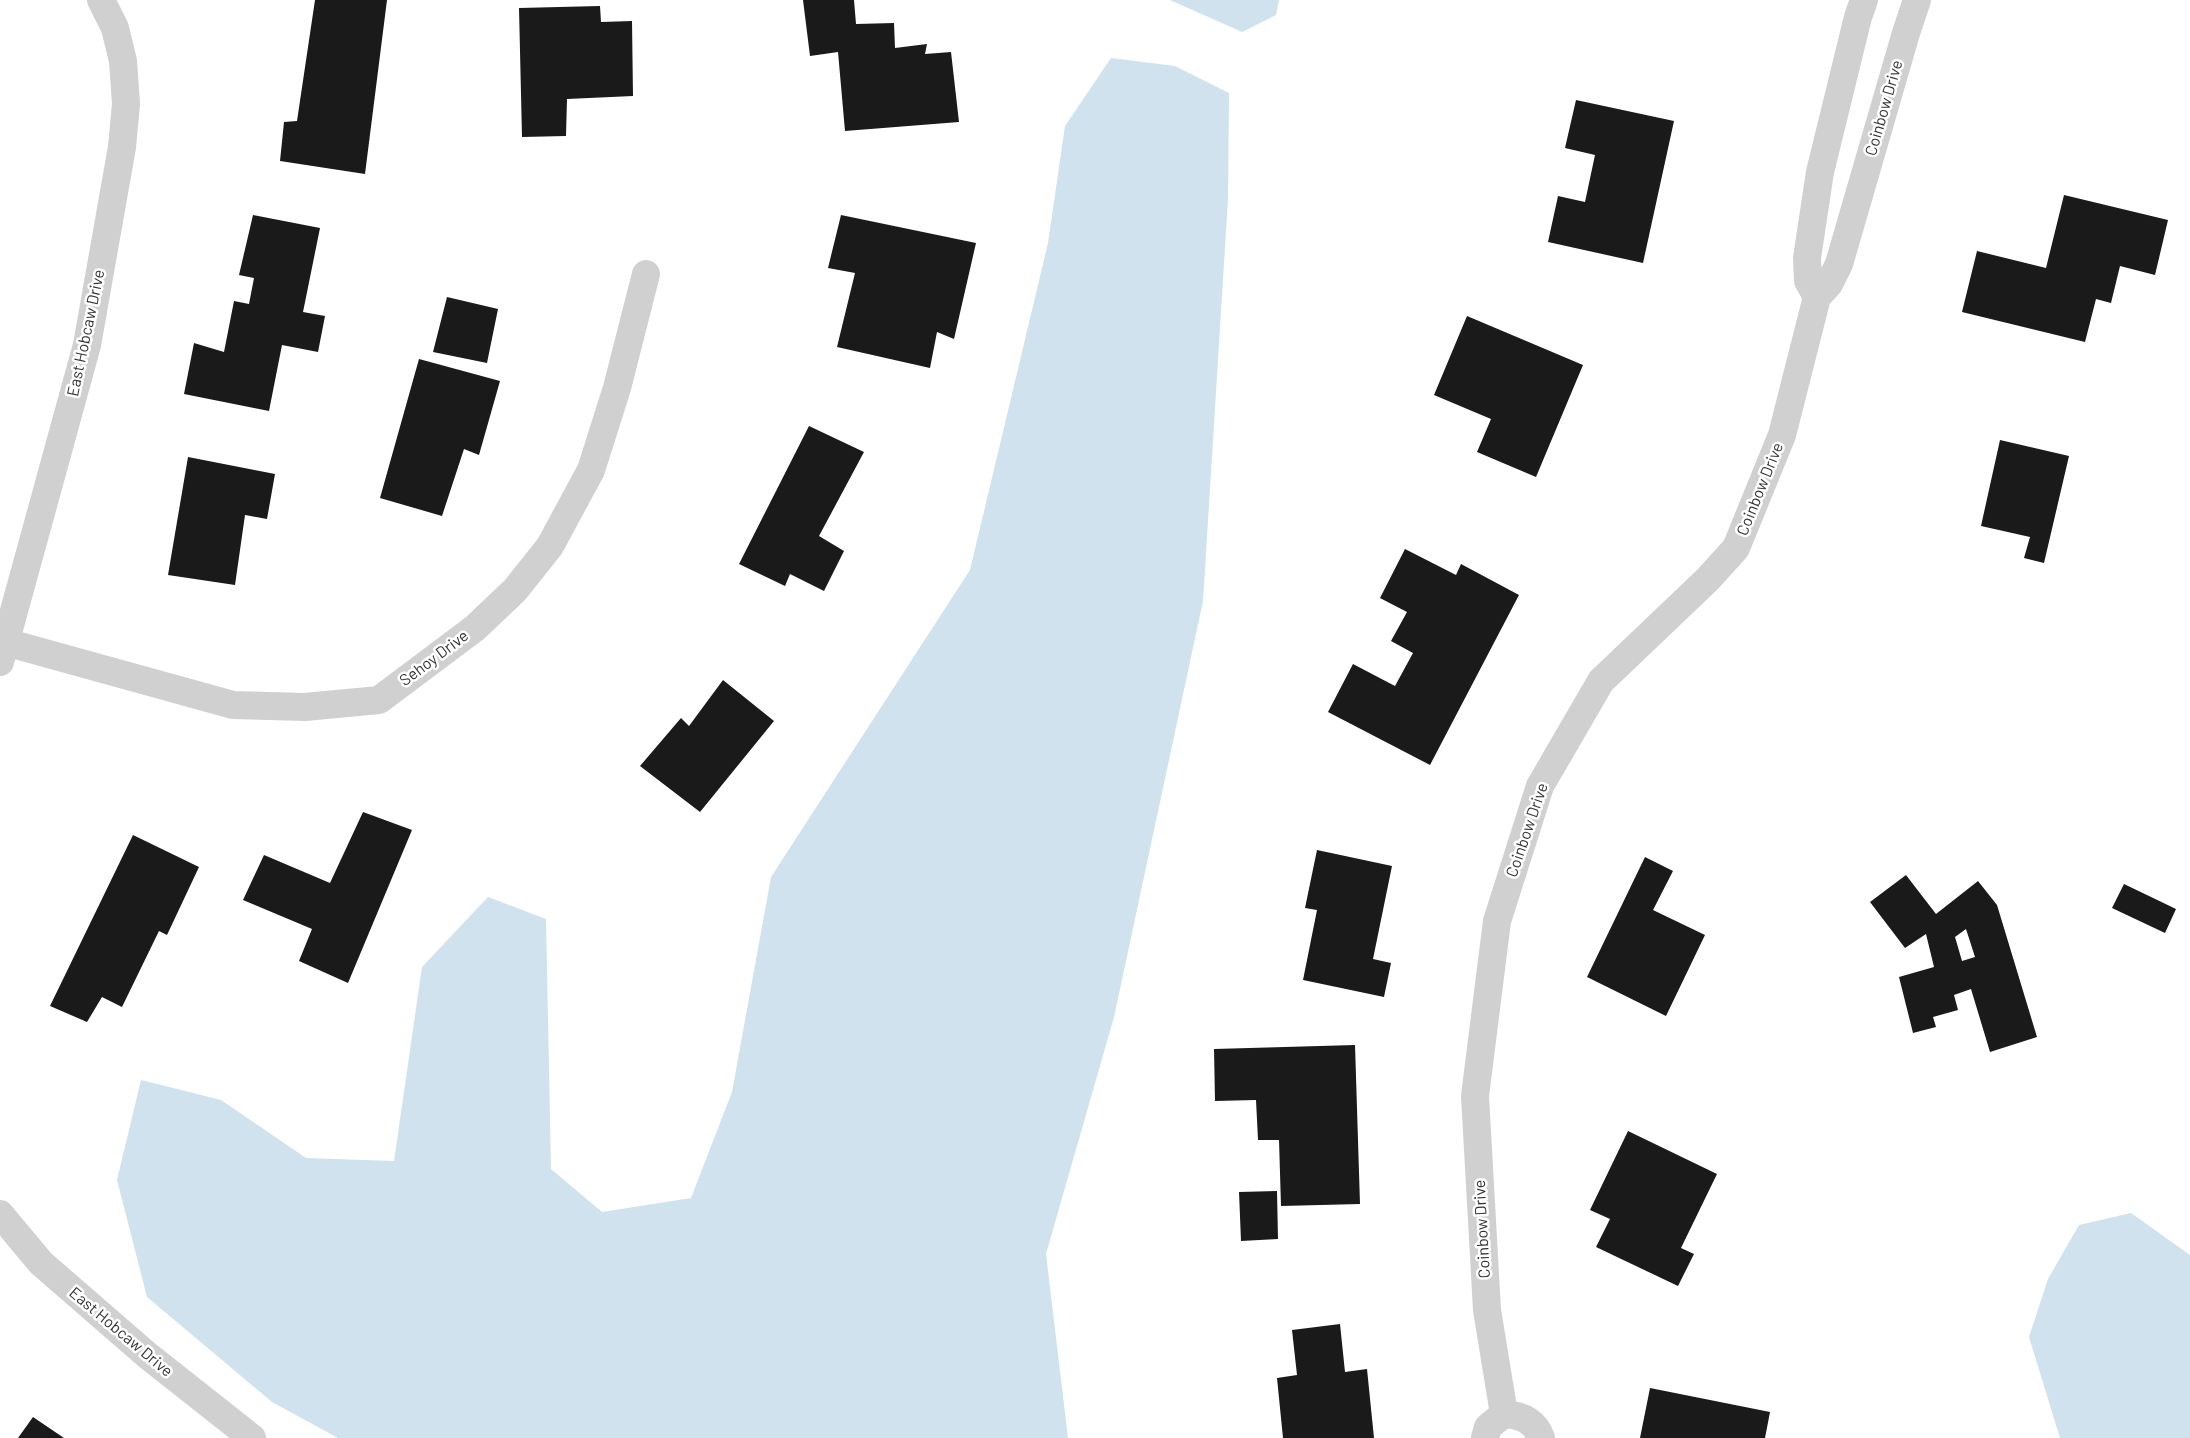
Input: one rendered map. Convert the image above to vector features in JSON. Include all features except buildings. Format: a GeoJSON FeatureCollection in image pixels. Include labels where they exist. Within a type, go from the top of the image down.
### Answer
{"type":"FeatureCollection","features":[{"type":"Feature","properties":{"kind":"street","name":"East Hobcaw Drive"},"geometry":{"type":"LineString","coordinates":[[3,652],[87,345],[122,147],[126,104],[123,60],[115,28],[101,0]]}},
{"type":"Feature","properties":{"kind":"street"},"geometry":{"type":"LineString","coordinates":[[1817,297],[1808,281],[1807,258],[1820,172],[1858,17],[1864,0]]}},
{"type":"Feature","properties":{"kind":"street","name":"Coinbow Drive"},"geometry":{"type":"LineString","coordinates":[[1504,1414],[1487,1310],[1475,1096],[1497,920],[1540,786],[1601,681],[1708,580],[1736,548],[1782,435],[1817,297],[1829,284],[1839,264],[1917,0]]}},
{"type":"Feature","properties":{"kind":"street","name":"Sehoy Drive"},"geometry":{"type":"LineString","coordinates":[[3,652],[233,705],[305,707],[379,700],[475,628],[515,590],[550,546],[590,470],[617,388],[646,274]]}},
{"type":"Feature","properties":{"kind":"street","name":"East Hobcaw Drive"},"geometry":{"type":"LineString","coordinates":[[0,1214],[41,1263],[147,1355],[252,1438]]}},
{"type":"Feature","properties":{"kind":"street"},"geometry":{"type":"LineString","coordinates":[[1485,1438],[1488,1427],[1504,1414],[1520,1415],[1539,1431],[1541,1438]]}},
{"type":"Feature","properties":{"kind":"water"},"geometry":{"type":"Polygon","coordinates":[[[1170,0],[1279,0],[1276,15],[1242,32],[1170,0]]]}},
{"type":"Feature","properties":{"kind":"water"},"geometry":{"type":"Polygon","coordinates":[[[1111,58],[1175,66],[1229,93],[1228,199],[1203,601],[1114,1017],[1046,1254],[1068,1438],[338,1438],[272,1402],[147,1297],[117,1180],[141,1080],[221,1100],[306,1158],[394,1161],[422,967],[488,897],[546,919],[551,1169],[602,1212],[691,1198],[732,1092],[771,877],[970,570],[1048,243],[1065,126],[1111,58]]]}},
{"type":"Feature","properties":{"kind":"water"},"geometry":{"type":"Polygon","coordinates":[[[2131,1213],[2190,1255],[2190,1438],[2060,1438],[2029,1337],[2048,1279],[2079,1225],[2131,1213]]]}}]}
